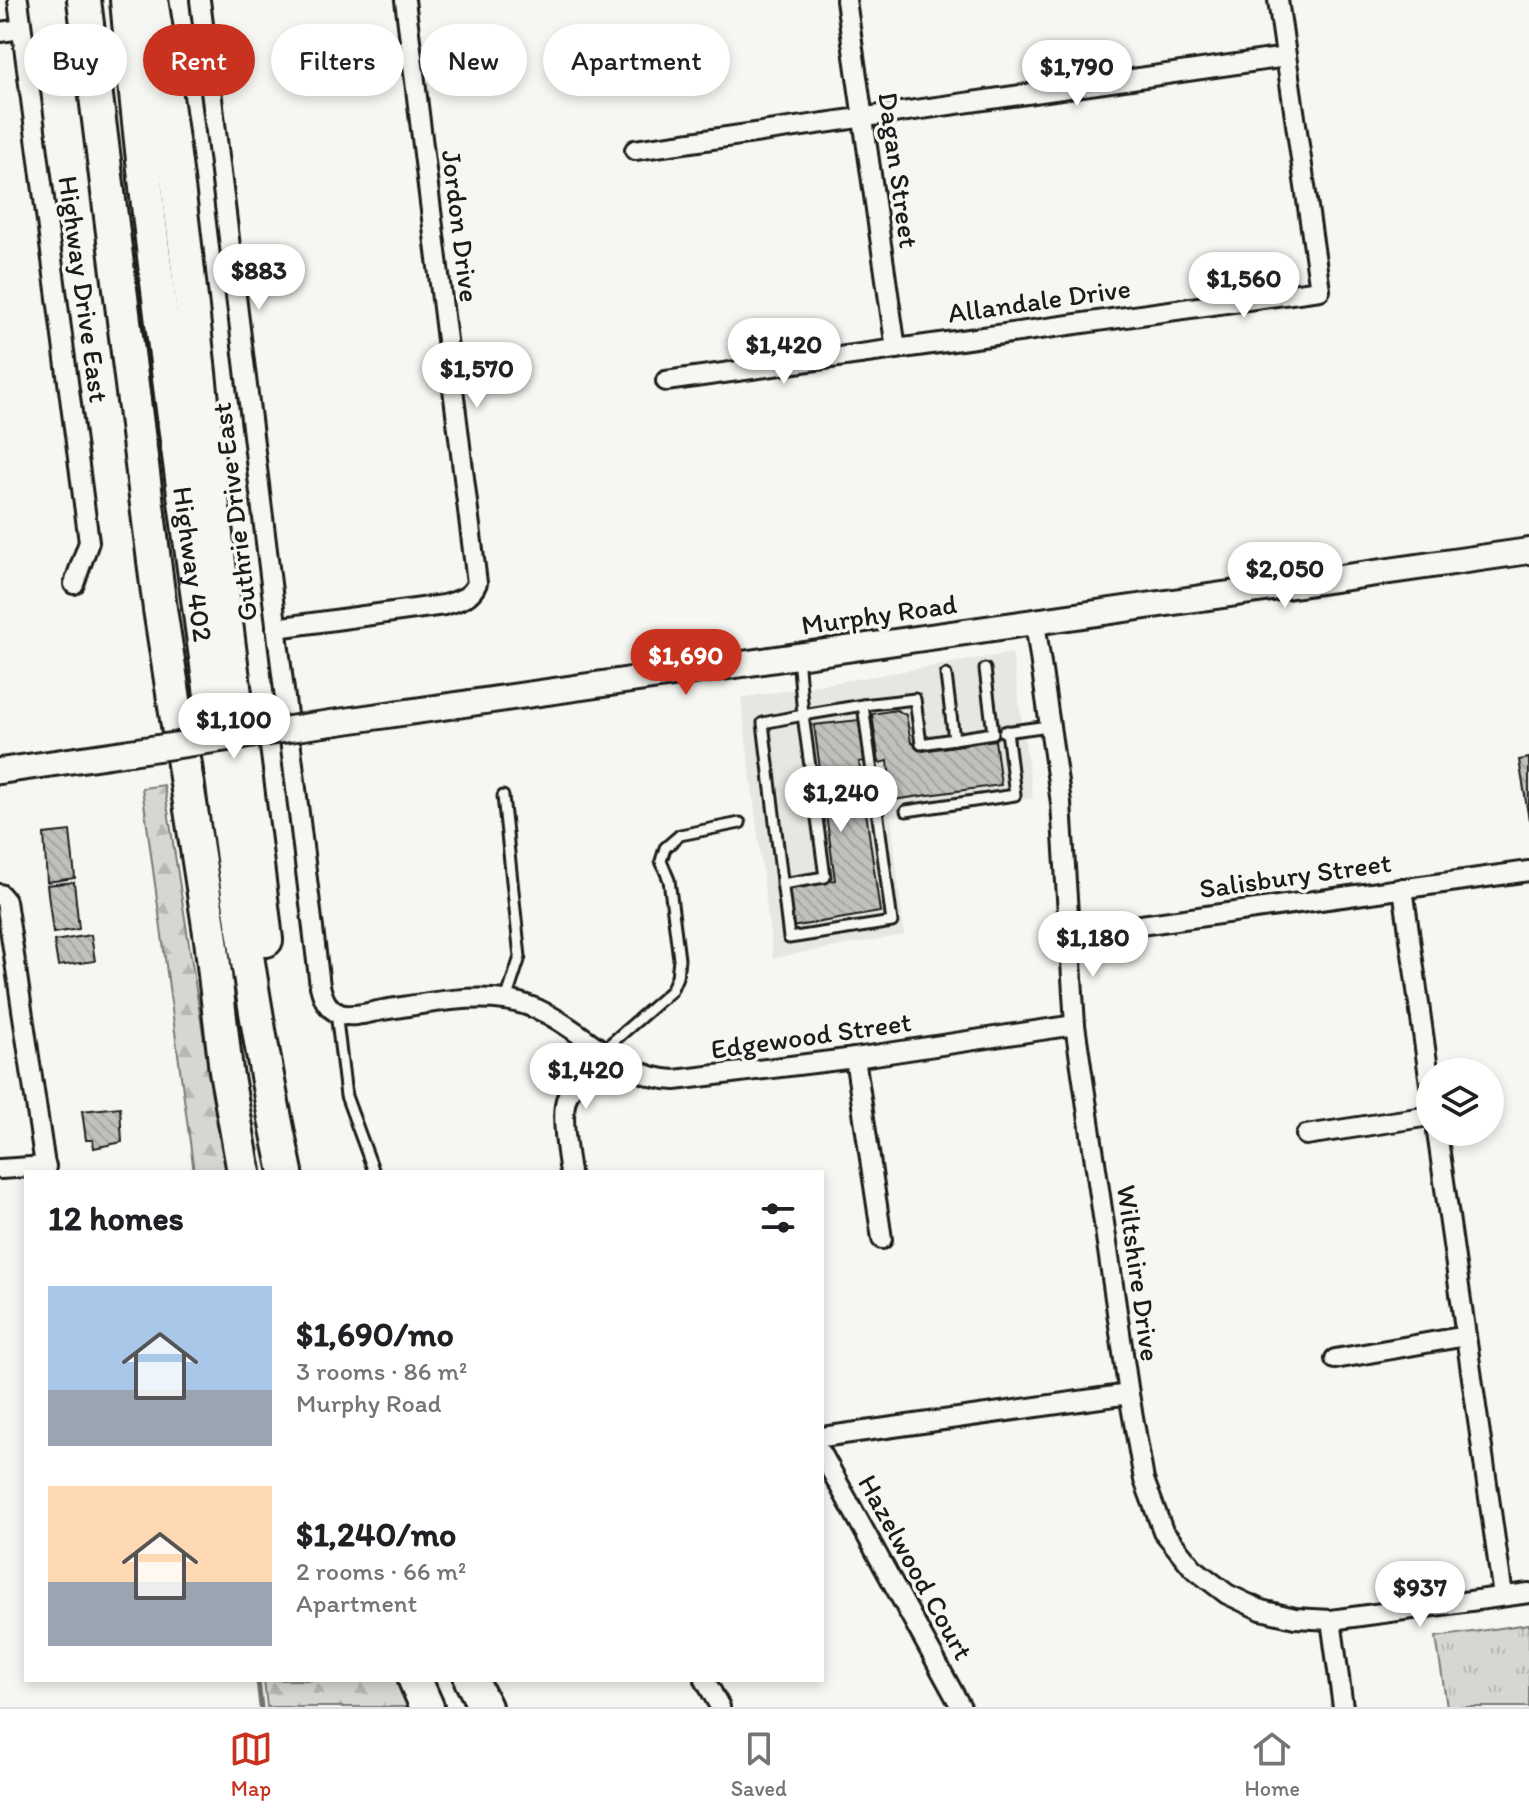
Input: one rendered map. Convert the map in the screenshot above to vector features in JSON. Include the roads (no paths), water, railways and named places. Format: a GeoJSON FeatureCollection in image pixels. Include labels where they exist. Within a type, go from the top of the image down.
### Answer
{"type":"FeatureCollection","features":[{"type":"Feature","properties":{"kind":"highway"},"geometry":{"type":"LineString","coordinates":[[67,0],[80,80],[113,353],[160,609]]}},
{"type":"Feature","properties":{"kind":"highway","name":"Highway 402"},"geometry":{"type":"LineString","coordinates":[[84,0],[160,609],[211,939],[226,1071],[244,1170]]}},
{"type":"Feature","properties":{"kind":"highway"},"geometry":{"type":"LineString","coordinates":[[116,0],[141,152]]}},
{"type":"Feature","properties":{"kind":"highway","name":"Highway 402"},"geometry":{"type":"LineString","coordinates":[[127,0],[141,152],[243,930],[256,1021],[286,1170]]}},
{"type":"Feature","properties":{"kind":"highway"},"geometry":{"type":"LineString","coordinates":[[151,0],[155,24]]}},
{"type":"Feature","properties":{"kind":"highway"},"geometry":{"type":"LineString","coordinates":[[158,0],[159,24]]}},
{"type":"Feature","properties":{"kind":"highway"},"geometry":{"type":"LineString","coordinates":[[166,96],[203,392],[220,572],[272,987],[282,1059],[304,1170]]}},
{"type":"Feature","properties":{"kind":"highway"},"geometry":{"type":"LineString","coordinates":[[416,1682],[427,1707]]}},
{"type":"Feature","properties":{"kind":"highway"},"geometry":{"type":"LineString","coordinates":[[472,1682],[485,1707]]}},
{"type":"Feature","properties":{"kind":"street","name":"Highway Drive East"},"geometry":{"type":"LineString","coordinates":[[18,0],[89,542],[74,584]]}},
{"type":"Feature","properties":{"kind":"street","name":"Guthrie Drive East"},"geometry":{"type":"LineString","coordinates":[[200,0],[320,986],[322,998],[336,1012]]}},
{"type":"Feature","properties":{"kind":"street","name":"Jordon Drive"},"geometry":{"type":"LineString","coordinates":[[276,628],[444,605],[467,596],[474,591],[477,583],[405,0]]}},
{"type":"Feature","properties":{"kind":"street","name":"Dagan Street"},"geometry":{"type":"LineString","coordinates":[[846,0],[896,349]]}},
{"type":"Feature","properties":{"kind":"street","name":"Allandale Drive"},"geometry":{"type":"LineString","coordinates":[[666,381],[1320,290],[1278,0]]}},
{"type":"Feature","properties":{"kind":"street"},"geometry":{"type":"LineString","coordinates":[[0,32],[21,29]]}},
{"type":"Feature","properties":{"kind":"street"},"geometry":{"type":"LineString","coordinates":[[635,150],[1286,57]]}},
{"type":"Feature","properties":{"kind":"street","name":"Murphy Road"},"geometry":{"type":"LineString","coordinates":[[0,771],[1529,551]]}},
{"type":"Feature","properties":{"kind":"street","name":"Wiltshire Drive"},"geometry":{"type":"LineString","coordinates":[[1035,622],[1061,803],[1075,1025],[1129,1394],[1144,1480],[1163,1531],[1193,1568],[1227,1594],[1261,1610],[1295,1618],[1331,1620],[1529,1593]]}},
{"type":"Feature","properties":{"kind":"street","name":"Salisbury Street"},"geometry":{"type":"LineString","coordinates":[[1069,935],[1529,871]]}},
{"type":"Feature","properties":{"kind":"street"},"geometry":{"type":"LineString","coordinates":[[1403,888],[1426,1058]]}},
{"type":"Feature","properties":{"kind":"street"},"geometry":{"type":"LineString","coordinates":[[0,894],[6,901],[46,1169],[0,1169]]}},
{"type":"Feature","properties":{"kind":"street","name":"Edgewood Street"},"geometry":{"type":"LineString","coordinates":[[336,1012],[347,1015],[446,1001],[506,1000],[547,1014],[601,1052],[641,1074],[675,1080],[855,1058],[1075,1025]]}},
{"type":"Feature","properties":{"kind":"street"},"geometry":{"type":"LineString","coordinates":[[570,1170],[566,1100],[601,1052]]}},
{"type":"Feature","properties":{"kind":"street"},"geometry":{"type":"LineString","coordinates":[[855,1058],[882,1239]]}},
{"type":"Feature","properties":{"kind":"street"},"geometry":{"type":"LineString","coordinates":[[1306,1135],[1416,1118]]}},
{"type":"Feature","properties":{"kind":"street"},"geometry":{"type":"LineString","coordinates":[[1439,1146],[1503,1596]]}},
{"type":"Feature","properties":{"kind":"street"},"geometry":{"type":"LineString","coordinates":[[1335,1359],[1466,1336]]}},
{"type":"Feature","properties":{"kind":"street"},"geometry":{"type":"LineString","coordinates":[[824,1437],[1129,1394]]}},
{"type":"Feature","properties":{"kind":"street","name":"Hazelwood Court"},"geometry":{"type":"LineString","coordinates":[[824,1458],[961,1707]]}},
{"type":"Feature","properties":{"kind":"street"},"geometry":{"type":"LineString","coordinates":[[1331,1620],[1343,1707]]}},
{"type":"Feature","properties":{"kind":"street"},"geometry":{"type":"LineString","coordinates":[[706,1682],[720,1707]]}},
{"type":"Feature","properties":{"kind":"lane"},"geometry":{"type":"LineString","coordinates":[[782,884],[825,877],[798,656]]}},
{"type":"Feature","properties":{"kind":"lane"},"geometry":{"type":"LineString","coordinates":[[985,669],[993,733]]}},
{"type":"Feature","properties":{"kind":"lane"},"geometry":{"type":"LineString","coordinates":[[946,675],[954,739]]}},
{"type":"Feature","properties":{"kind":"lane"},"geometry":{"type":"LineString","coordinates":[[863,705],[892,922],[789,938],[763,723],[863,705],[915,699],[921,744],[1049,726]]}},
{"type":"Feature","properties":{"kind":"lane"},"geometry":{"type":"LineString","coordinates":[[906,811],[1015,795],[1007,731]]}},
{"type":"Feature","properties":{"kind":"lane"},"geometry":{"type":"LineString","coordinates":[[503,796],[520,957],[506,1000]]}},
{"type":"Feature","properties":{"kind":"lane"},"geometry":{"type":"LineString","coordinates":[[601,1052],[671,991],[677,977],[679,959],[669,880],[661,861],[665,848],[680,835],[740,823]]}},
{"type":"Feature","properties":{"kind":"lane"},"geometry":{"type":"LineString","coordinates":[[336,1012],[346,1096],[373,1170]]}},
{"type":"Feature","properties":{"kind":"waterway"},"geometry":{"type":"LineString","coordinates":[[258,1682],[261,1707]]}}]}
